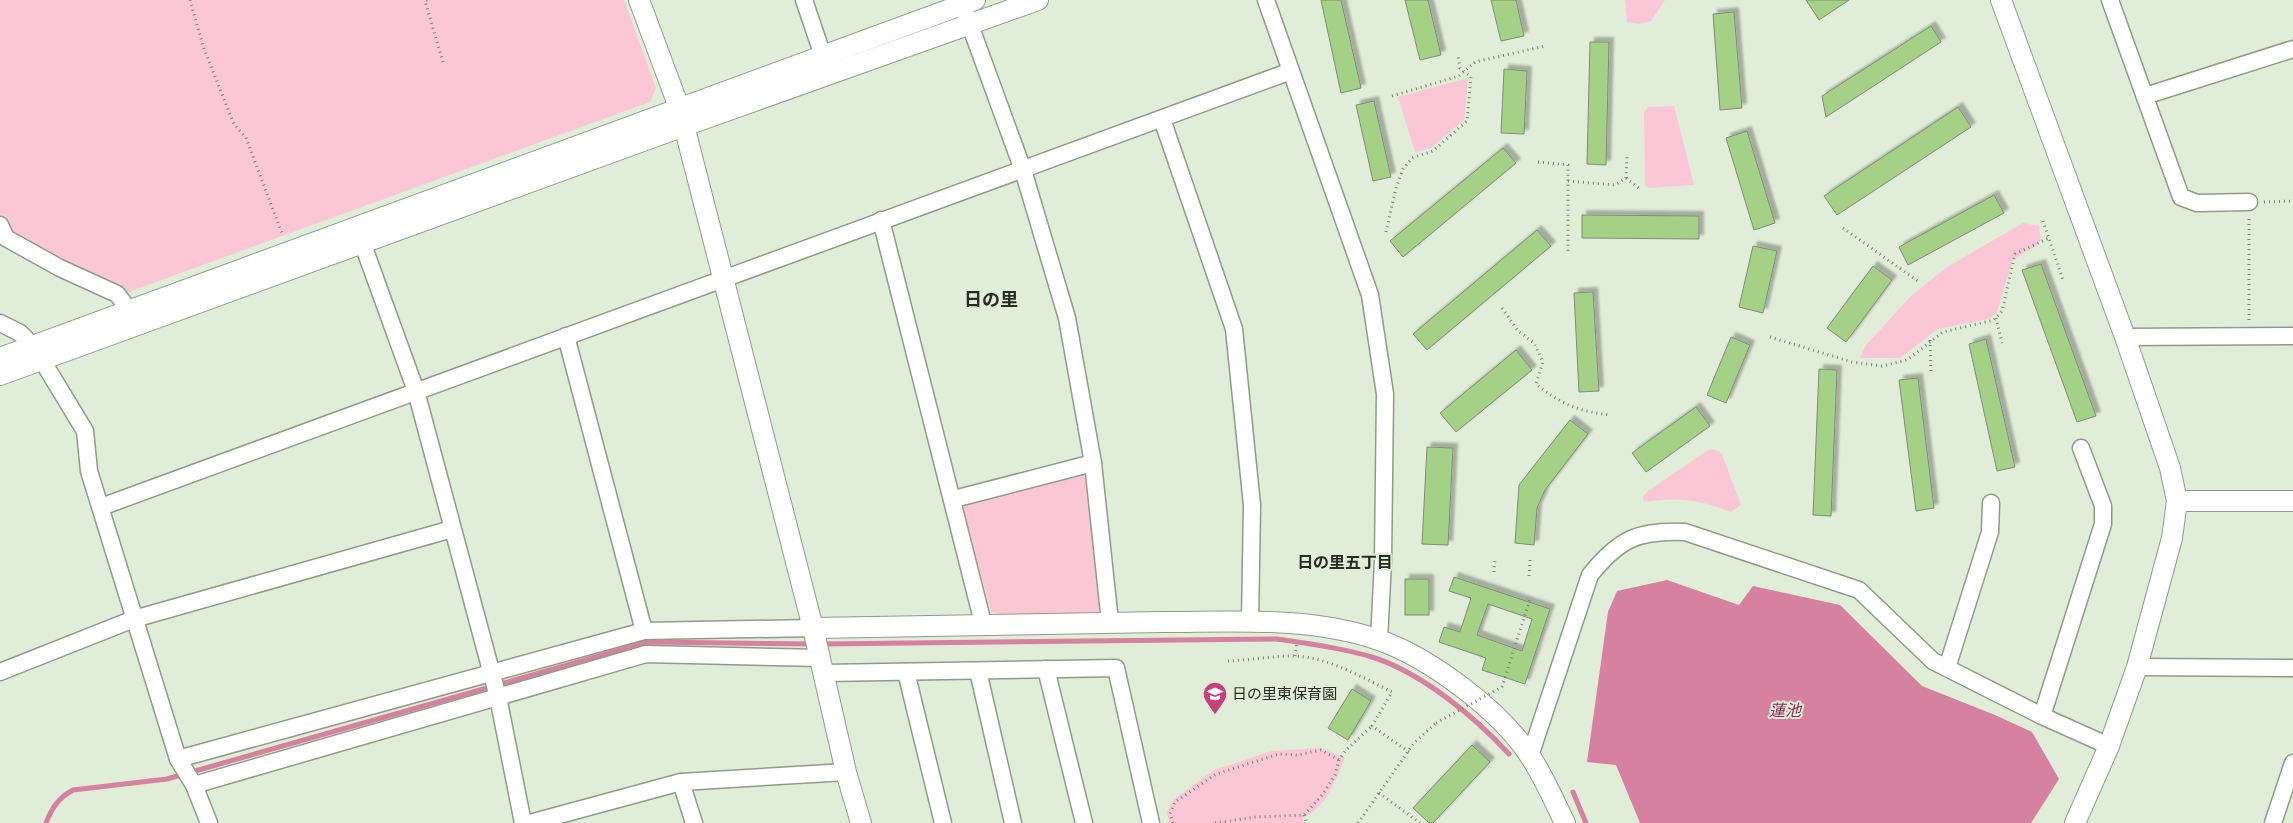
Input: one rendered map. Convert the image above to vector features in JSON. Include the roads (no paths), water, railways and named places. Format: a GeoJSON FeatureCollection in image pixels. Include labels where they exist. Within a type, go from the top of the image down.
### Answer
{"type":"FeatureCollection","features":[{"type":"Feature","properties":{"kind":"street"},"geometry":{"type":"LineString","coordinates":[[639,0],[682,118],[814,628],[846,772],[861,823]]}},
{"type":"Feature","properties":{"kind":"street"},"geometry":{"type":"LineString","coordinates":[[804,0],[823,56]]}},
{"type":"Feature","properties":{"kind":"street"},"geometry":{"type":"LineString","coordinates":[[0,358],[38,353],[682,118],[1038,0]]}},
{"type":"Feature","properties":{"kind":"street"},"geometry":{"type":"LineString","coordinates":[[1266,0],[1370,295],[1385,394],[1383,561],[1379,640]]}},
{"type":"Feature","properties":{"kind":"street"},"geometry":{"type":"LineString","coordinates":[[2000,0],[2124,337],[2170,468],[2177,501],[2172,538],[2138,667],[2109,746],[2075,823]]}},
{"type":"Feature","properties":{"kind":"street"},"geometry":{"type":"LineString","coordinates":[[2110,0],[2181,197],[2197,202],[2249,202]]}},
{"type":"Feature","properties":{"kind":"street"},"geometry":{"type":"LineString","coordinates":[[682,118],[823,56],[969,2],[970,24],[1023,170],[1067,318],[1093,463],[1110,622]]}},
{"type":"Feature","properties":{"kind":"street"},"geometry":{"type":"LineString","coordinates":[[2145,96],[2293,49]]}},
{"type":"Feature","properties":{"kind":"street"},"geometry":{"type":"LineString","coordinates":[[101,507],[1291,71]]}},
{"type":"Feature","properties":{"kind":"street"},"geometry":{"type":"LineString","coordinates":[[1162,119],[1234,329],[1252,505],[1250,622]]}},
{"type":"Feature","properties":{"kind":"street"},"geometry":{"type":"LineString","coordinates":[[881,220],[954,499],[984,623]]}},
{"type":"Feature","properties":{"kind":"street"},"geometry":{"type":"LineString","coordinates":[[0,225],[6,238],[60,268],[117,294],[130,311]]}},
{"type":"Feature","properties":{"kind":"street"},"geometry":{"type":"LineString","coordinates":[[0,375],[38,353],[130,311],[290,252],[360,234]]}},
{"type":"Feature","properties":{"kind":"street"},"geometry":{"type":"LineString","coordinates":[[360,234],[416,391],[498,697],[523,823]]}},
{"type":"Feature","properties":{"kind":"street"},"geometry":{"type":"LineString","coordinates":[[0,323],[20,333],[38,353],[85,431],[89,471],[178,759],[194,785],[209,823]]}},
{"type":"Feature","properties":{"kind":"street"},"geometry":{"type":"LineString","coordinates":[[566,336],[644,631]]}},
{"type":"Feature","properties":{"kind":"street"},"geometry":{"type":"LineString","coordinates":[[2124,337],[2293,336]]}},
{"type":"Feature","properties":{"kind":"street"},"geometry":{"type":"LineString","coordinates":[[2042,716],[2103,524],[2103,506],[2081,448]]}},
{"type":"Feature","properties":{"kind":"street"},"geometry":{"type":"LineString","coordinates":[[954,499],[1093,463]]}},
{"type":"Feature","properties":{"kind":"street"},"geometry":{"type":"LineString","coordinates":[[2177,501],[2293,500]]}},
{"type":"Feature","properties":{"kind":"street"},"geometry":{"type":"LineString","coordinates":[[1947,668],[1990,532],[1991,503]]}},
{"type":"Feature","properties":{"kind":"street"},"geometry":{"type":"LineString","coordinates":[[0,672],[134,619],[452,530]]}},
{"type":"Feature","properties":{"kind":"street"},"geometry":{"type":"LineString","coordinates":[[1530,756],[1590,575],[1609,552],[1631,538],[1658,531],[1685,532],[1859,590],[1932,662],[2042,716],[2109,746]]}},
{"type":"Feature","properties":{"kind":"street"},"geometry":{"type":"LineString","coordinates":[[178,759],[644,631],[984,623],[1250,622],[1315,625],[1379,640],[1429,664],[1494,713],[1530,756],[1565,823]]}},
{"type":"Feature","properties":{"kind":"street"},"geometry":{"type":"LineString","coordinates":[[194,785],[646,654],[906,672],[1116,668],[1151,823]]}},
{"type":"Feature","properties":{"kind":"street"},"geometry":{"type":"LineString","coordinates":[[2138,667],[2293,668]]}},
{"type":"Feature","properties":{"kind":"street"},"geometry":{"type":"LineString","coordinates":[[1046,669],[1084,823]]}},
{"type":"Feature","properties":{"kind":"street"},"geometry":{"type":"LineString","coordinates":[[978,671],[1013,823]]}},
{"type":"Feature","properties":{"kind":"street"},"geometry":{"type":"LineString","coordinates":[[906,672],[943,823]]}},
{"type":"Feature","properties":{"kind":"street"},"geometry":{"type":"LineString","coordinates":[[2273,823],[2293,764]]}},
{"type":"Feature","properties":{"kind":"street"},"geometry":{"type":"LineString","coordinates":[[530,823],[681,782],[846,772]]}},
{"type":"Feature","properties":{"kind":"street"},"geometry":{"type":"LineString","coordinates":[[681,782],[694,823]]}},
{"type":"Feature","properties":{"kind":"water","name":"蓮池"},"geometry":{"type":"Polygon","coordinates":[[[1667,580],[1739,605],[1753,586],[1840,605],[1922,686],[2032,732],[2059,779],[2031,823],[1640,823],[1616,765],[1587,762],[1608,612],[1617,591],[1667,580]]]}},
{"type":"Feature","properties":{"kind":"waterway"},"geometry":{"type":"LineString","coordinates":[[822,644],[1277,639],[1351,652],[1393,665],[1447,698],[1509,754]]}},
{"type":"Feature","properties":{"kind":"waterway"},"geometry":{"type":"LineString","coordinates":[[46,823],[56,804],[63,796],[73,790],[167,779],[648,642],[813,644]]}},
{"type":"Feature","properties":{"kind":"waterway"},"geometry":{"type":"LineString","coordinates":[[1573,792],[1586,823]]}},
{"type":"Feature","properties":{"kind":"place","name":"日の里東保育園"},"geometry":{"type":"Point","coordinates":[1215,715]}},
{"type":"Feature","properties":{"kind":"district","name":"日の里"},"geometry":{"type":"Point","coordinates":[991,299]}},
{"type":"Feature","properties":{"kind":"district","name":"日の里五丁目"},"geometry":{"type":"Point","coordinates":[1345,562]}}]}
